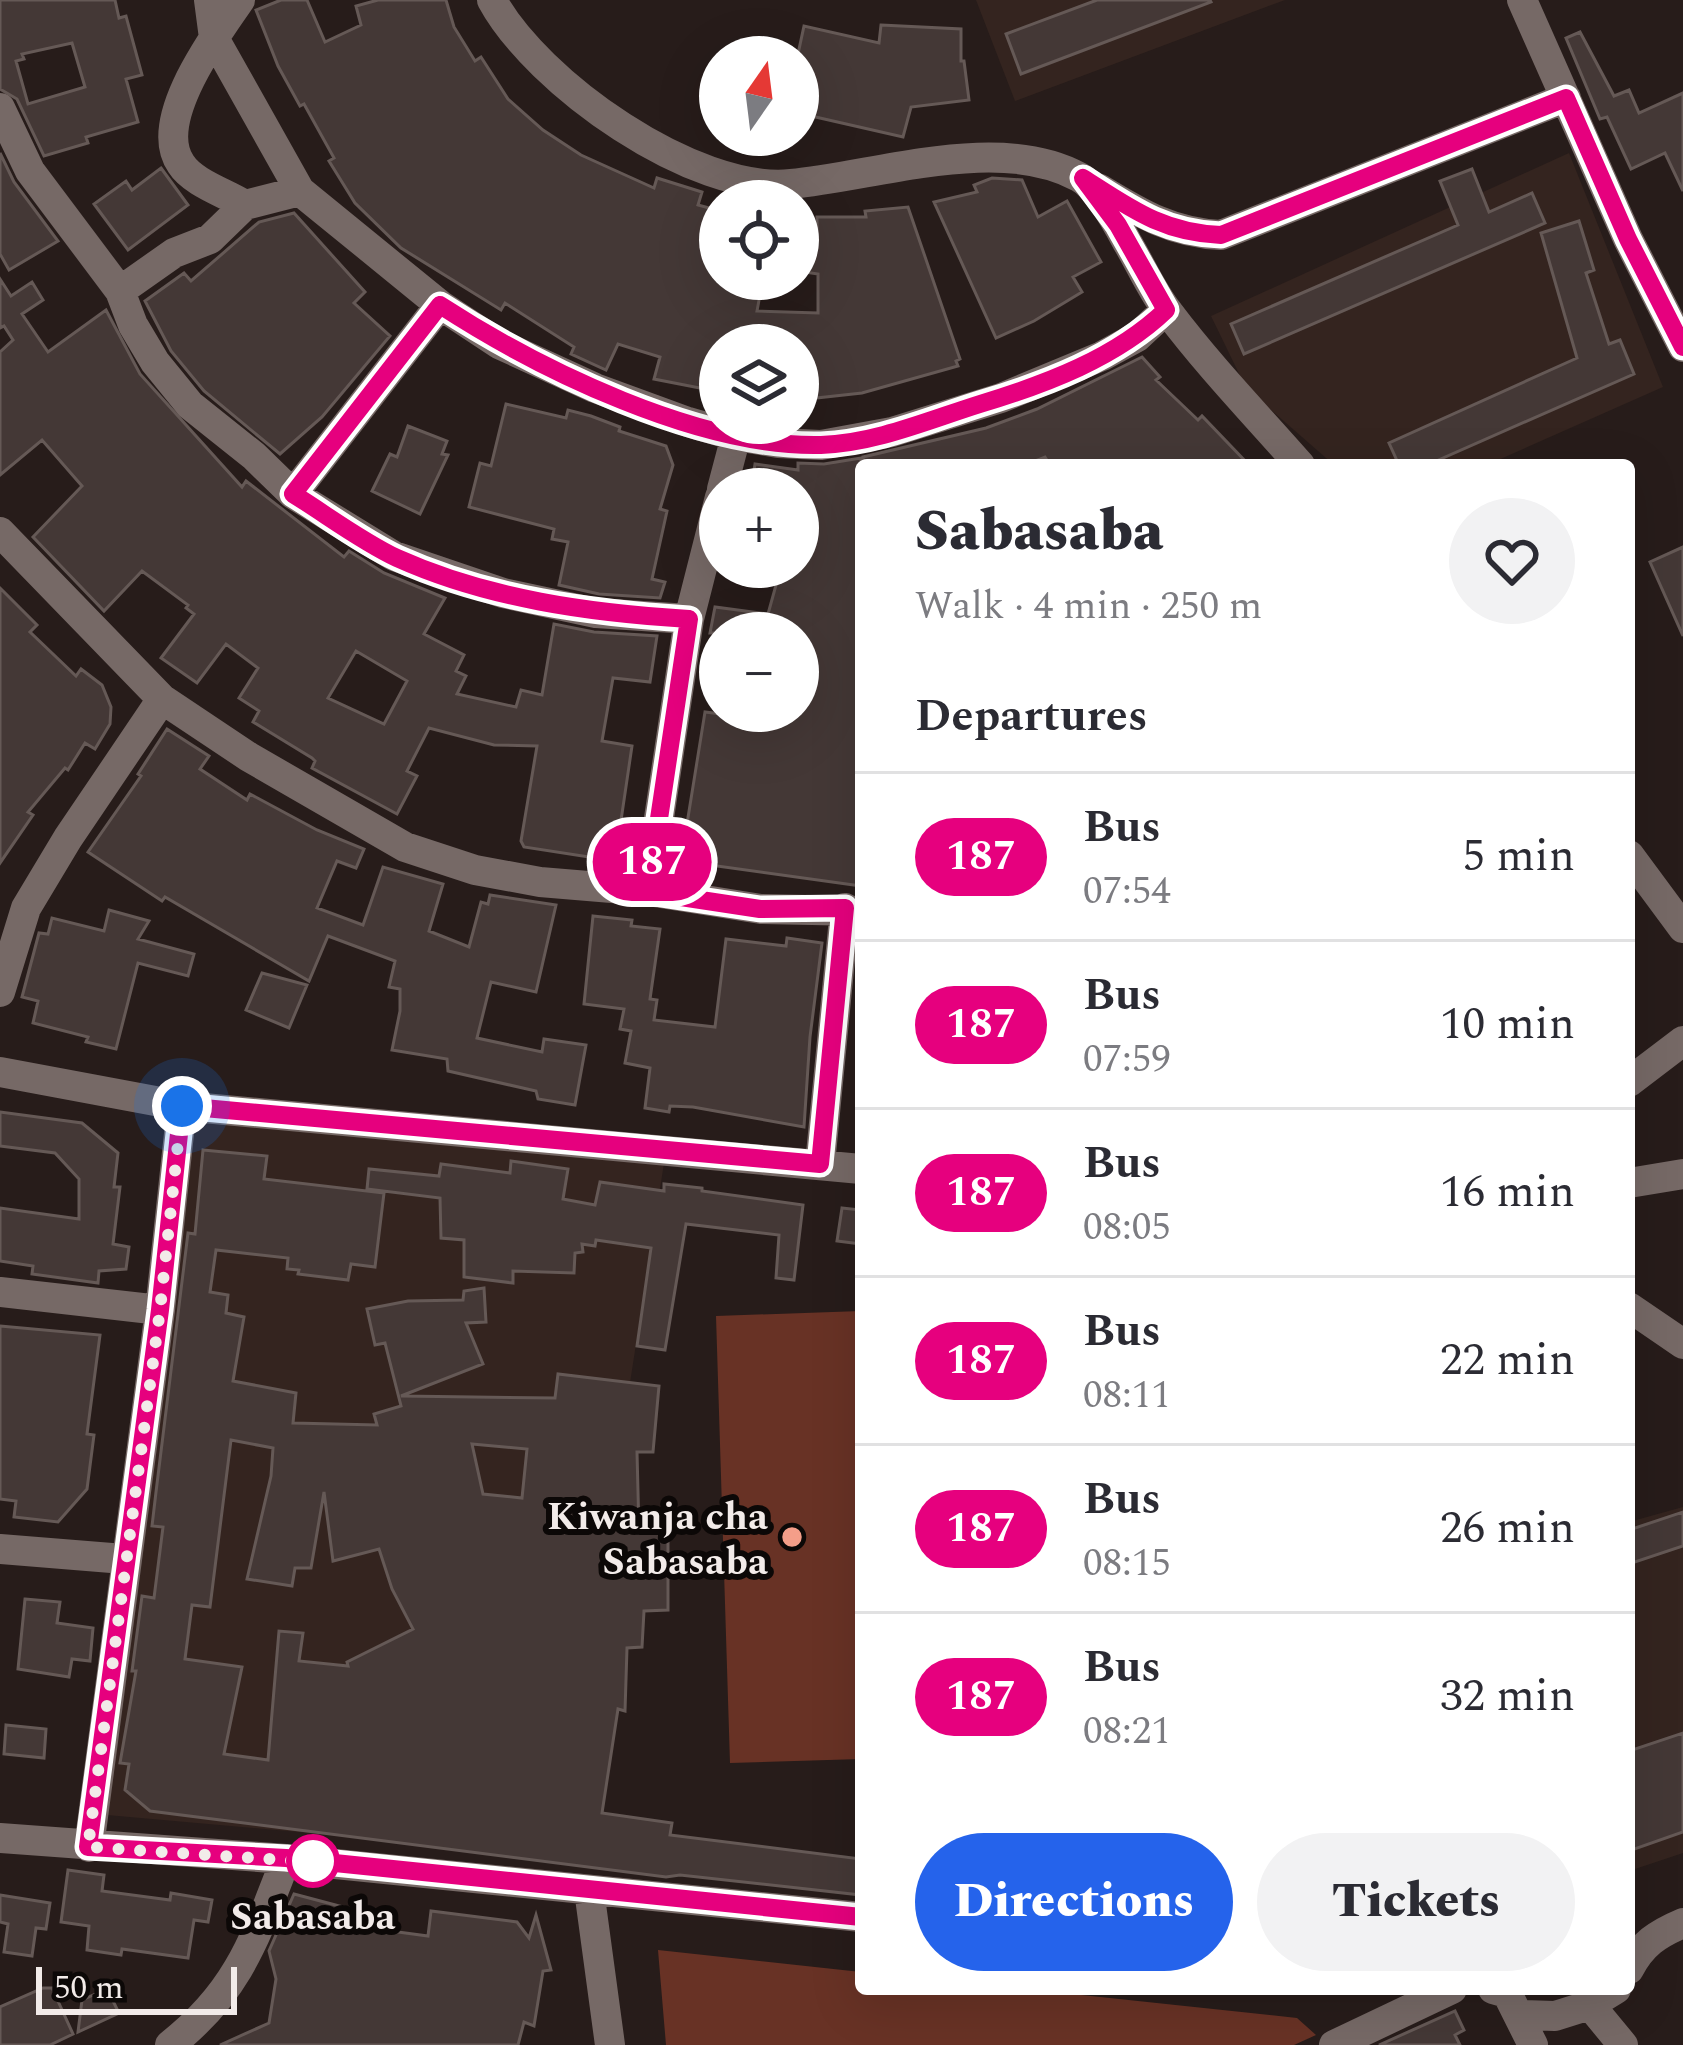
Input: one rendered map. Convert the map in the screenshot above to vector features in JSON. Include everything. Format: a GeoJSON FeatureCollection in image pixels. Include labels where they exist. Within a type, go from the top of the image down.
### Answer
{"type":"FeatureCollection","features":[{"type":"Feature","properties":{"kind":"street"},"geometry":{"type":"LineString","coordinates":[[208,0],[214,38],[300,191],[440,305],[499,344],[595,388],[699,423]]}},
{"type":"Feature","properties":{"kind":"street"},"geometry":{"type":"LineString","coordinates":[[240,0],[184,94],[174,128],[175,150],[190,175],[245,205]]}},
{"type":"Feature","properties":{"kind":"street"},"geometry":{"type":"LineString","coordinates":[[492,0],[518,41],[542,66],[608,117],[638,137],[745,180],[788,185],[989,157],[1039,163],[1083,178],[1169,228],[1188,234],[1221,235],[1566,98]]}},
{"type":"Feature","properties":{"kind":"street"},"geometry":{"type":"LineString","coordinates":[[1522,0],[1628,239],[1683,347]]}},
{"type":"Feature","properties":{"kind":"street"},"geometry":{"type":"LineString","coordinates":[[0,108],[30,171],[120,292],[155,362],[190,405],[293,494],[394,556],[441,574],[596,613],[689,619]]}},
{"type":"Feature","properties":{"kind":"street"},"geometry":{"type":"LineString","coordinates":[[1083,178],[1118,225],[1166,310],[1295,459]]}},
{"type":"Feature","properties":{"kind":"street"},"geometry":{"type":"LineString","coordinates":[[120,292],[174,254],[210,239],[245,205],[300,191]]}},
{"type":"Feature","properties":{"kind":"street"},"geometry":{"type":"LineString","coordinates":[[293,494],[440,305]]}},
{"type":"Feature","properties":{"kind":"street"},"geometry":{"type":"LineString","coordinates":[[812,444],[892,433],[1001,398],[1102,356],[1137,337],[1166,310]]}},
{"type":"Feature","properties":{"kind":"street"},"geometry":{"type":"LineString","coordinates":[[0,532],[162,699],[249,758],[405,847],[475,870],[540,882],[760,909],[853,910],[820,1164]]}},
{"type":"Feature","properties":{"kind":"street"},"geometry":{"type":"LineString","coordinates":[[648,892],[699,580]]}},
{"type":"Feature","properties":{"kind":"street"},"geometry":{"type":"LineString","coordinates":[[0,992],[26,908],[162,699]]}},
{"type":"Feature","properties":{"kind":"street"},"geometry":{"type":"LineString","coordinates":[[1635,863],[1683,928]]}},
{"type":"Feature","properties":{"kind":"street"},"geometry":{"type":"LineString","coordinates":[[1635,1077],[1683,1041]]}},
{"type":"Feature","properties":{"kind":"street"},"geometry":{"type":"LineString","coordinates":[[0,1072],[182,1106],[855,1168]]}},
{"type":"Feature","properties":{"kind":"street"},"geometry":{"type":"LineString","coordinates":[[88,1847],[160,1310],[182,1106]]}},
{"type":"Feature","properties":{"kind":"street"},"geometry":{"type":"LineString","coordinates":[[1635,1183],[1683,1174]]}},
{"type":"Feature","properties":{"kind":"street"},"geometry":{"type":"LineString","coordinates":[[0,1292],[160,1310]]}},
{"type":"Feature","properties":{"kind":"street"},"geometry":{"type":"LineString","coordinates":[[1635,1311],[1683,1344]]}},
{"type":"Feature","properties":{"kind":"street"},"geometry":{"type":"LineString","coordinates":[[0,1549],[124,1559]]}},
{"type":"Feature","properties":{"kind":"street"},"geometry":{"type":"LineString","coordinates":[[0,1838],[286,1858],[855,1916]]}},
{"type":"Feature","properties":{"kind":"street"},"geometry":{"type":"LineString","coordinates":[[170,2045],[207,2014],[235,1980],[286,1858]]}},
{"type":"Feature","properties":{"kind":"street"},"geometry":{"type":"LineString","coordinates":[[590,1889],[610,2045]]}},
{"type":"Feature","properties":{"kind":"street"},"geometry":{"type":"LineString","coordinates":[[1635,1958],[1659,1933],[1683,1923]]}},
{"type":"Feature","properties":{"kind":"street"},"geometry":{"type":"LineString","coordinates":[[1334,2045],[1439,1995]]}},
{"type":"Feature","properties":{"kind":"street"},"geometry":{"type":"LineString","coordinates":[[1508,1995],[1533,2045]]}},
{"type":"Feature","properties":{"kind":"street"},"geometry":{"type":"LineString","coordinates":[[1520,2015],[1555,2016],[1603,1997],[1623,2045]]}},
{"type":"Feature","properties":{"kind":"shaded area"},"geometry":{"type":"Polygon","coordinates":[[[976,0],[1285,0],[1015,101],[976,0]]]}},
{"type":"Feature","properties":{"kind":"shaded area"},"geometry":{"type":"Polygon","coordinates":[[[1569,153],[1663,387],[1501,459],[1327,459],[1246,388],[1211,316],[1569,153]]]}},
{"type":"Feature","properties":{"kind":"shaded area"},"geometry":{"type":"Polygon","coordinates":[[[193,1118],[664,1163],[557,1855],[107,1815],[193,1118]]]}},
{"type":"Feature","properties":{"kind":"shaded area","name":"Kiwanja cha Sabasaba"},"geometry":{"type":"Polygon","coordinates":[[[855,1311],[855,1759],[730,1763],[716,1316],[855,1311]]]}},
{"type":"Feature","properties":{"kind":"shaded area"},"geometry":{"type":"Polygon","coordinates":[[[1683,1507],[1683,1853],[1635,1869],[1635,1520],[1683,1507]]]}},
{"type":"Feature","properties":{"kind":"shaded area"},"geometry":{"type":"Polygon","coordinates":[[[658,1950],[855,1971],[855,1995],[1081,1995],[1297,2018],[1316,2035],[1294,2045],[666,2045],[658,1950]]]}},
{"type":"Feature","properties":{"kind":"building"},"geometry":{"type":"Polygon","coordinates":[[[0,0],[115,0],[119,18],[126,16],[142,75],[126,79],[138,122],[44,156],[17,99],[0,89],[0,0]],[[72,43],[22,54],[24,59],[16,61],[28,104],[85,87],[72,43]]]}},
{"type":"Feature","properties":{"kind":"building"},"geometry":{"type":"Polygon","coordinates":[[[281,0],[307,0],[325,42],[361,25],[356,6],[378,0],[446,0],[454,27],[475,61],[481,57],[508,99],[543,130],[581,155],[654,188],[657,178],[699,191],[699,300],[759,300],[757,311],[818,313],[819,217],[866,217],[865,211],[908,207],[960,359],[958,366],[862,393],[819,398],[819,324],[699,324],[699,388],[654,379],[660,357],[618,344],[606,370],[571,354],[574,347],[505,303],[501,310],[401,248],[355,203],[329,161],[334,158],[304,104],[300,106],[278,66],[256,10],[281,0]]]}},
{"type":"Feature","properties":{"kind":"building"},"geometry":{"type":"Polygon","coordinates":[[[1097,0],[1211,2],[1021,74],[1006,34],[1097,0]]]}},
{"type":"Feature","properties":{"kind":"building"},"geometry":{"type":"Polygon","coordinates":[[[881,25],[961,29],[969,100],[911,107],[903,137],[819,118],[819,36],[802,36],[804,26],[879,43],[881,25]]]}},
{"type":"Feature","properties":{"kind":"building"},"geometry":{"type":"Polygon","coordinates":[[[1580,32],[1614,96],[1629,90],[1639,113],[1683,93],[1683,191],[1665,153],[1631,169],[1607,117],[1600,119],[1566,38],[1580,32]]]}},
{"type":"Feature","properties":{"kind":"building"},"geometry":{"type":"Polygon","coordinates":[[[0,153],[14,182],[58,241],[9,270],[0,254],[0,153]]]}},
{"type":"Feature","properties":{"kind":"building"},"geometry":{"type":"Polygon","coordinates":[[[161,168],[188,205],[128,250],[94,204],[126,181],[132,190],[161,168]]]}},
{"type":"Feature","properties":{"kind":"building"},"geometry":{"type":"Polygon","coordinates":[[[1472,169],[1489,212],[1532,193],[1545,223],[1244,354],[1231,324],[1458,225],[1440,181],[1472,169]]]}},
{"type":"Feature","properties":{"kind":"building"},"geometry":{"type":"Polygon","coordinates":[[[992,178],[1022,180],[1038,217],[1067,201],[1101,262],[1073,277],[1082,292],[996,338],[934,202],[977,192],[974,185],[992,178]]]}},
{"type":"Feature","properties":{"kind":"building"},"geometry":{"type":"Polygon","coordinates":[[[294,213],[365,292],[354,303],[390,336],[322,417],[280,454],[204,391],[171,351],[145,301],[184,273],[191,281],[259,222],[294,213]]]}},
{"type":"Feature","properties":{"kind":"building"},"geometry":{"type":"Polygon","coordinates":[[[1579,221],[1594,270],[1586,273],[1609,344],[1620,340],[1634,374],[1441,459],[1396,459],[1389,443],[1577,358],[1541,233],[1579,221]]]}},
{"type":"Feature","properties":{"kind":"building"},"geometry":{"type":"Polygon","coordinates":[[[0,279],[11,296],[32,282],[43,300],[22,314],[48,352],[106,310],[140,374],[242,487],[246,481],[344,557],[349,551],[384,573],[445,598],[424,634],[464,655],[456,671],[466,676],[457,694],[516,707],[521,690],[542,695],[554,624],[657,636],[650,682],[613,678],[602,741],[632,746],[615,861],[524,847],[521,841],[537,746],[494,745],[429,728],[407,771],[417,776],[397,814],[312,768],[312,758],[253,722],[259,711],[239,698],[258,668],[226,644],[197,683],[161,658],[194,614],[142,571],[104,611],[33,537],[82,486],[42,440],[0,475],[0,352],[13,340],[4,326],[0,328],[0,279]],[[356,651],[328,698],[384,724],[407,681],[356,651]]]}},
{"type":"Feature","properties":{"kind":"building"},"geometry":{"type":"Polygon","coordinates":[[[1142,357],[1160,377],[1156,380],[1198,420],[1202,416],[1243,459],[863,459],[986,428],[1037,409],[1142,357]]]}},
{"type":"Feature","properties":{"kind":"building"},"geometry":{"type":"Polygon","coordinates":[[[506,404],[566,418],[568,410],[591,416],[666,446],[673,465],[660,509],[667,511],[652,579],[665,582],[660,598],[599,594],[559,585],[568,542],[552,539],[554,529],[469,507],[480,463],[491,466],[506,404]]]}},
{"type":"Feature","properties":{"kind":"building"},"geometry":{"type":"Polygon","coordinates":[[[408,426],[447,441],[442,454],[448,455],[420,514],[372,491],[390,454],[397,457],[408,426]]]}},
{"type":"Feature","properties":{"kind":"building"},"geometry":{"type":"Polygon","coordinates":[[[861,458],[855,459],[855,885],[681,861],[702,732],[819,732],[819,612],[769,612],[775,588],[819,588],[819,468],[798,468],[798,463],[861,458]]]}},
{"type":"Feature","properties":{"kind":"building"},"geometry":{"type":"Polygon","coordinates":[[[1683,547],[1683,636],[1650,562],[1683,547]]]}},
{"type":"Feature","properties":{"kind":"building"},"geometry":{"type":"Polygon","coordinates":[[[0,588],[37,625],[30,632],[76,676],[81,669],[102,685],[111,707],[110,724],[95,749],[85,743],[68,770],[28,812],[33,815],[0,863],[0,588]]]}},
{"type":"Feature","properties":{"kind":"building"},"geometry":{"type":"Polygon","coordinates":[[[715,607],[753,612],[714,612],[715,607]]]}},
{"type":"Feature","properties":{"kind":"building"},"geometry":{"type":"Polygon","coordinates":[[[167,729],[209,756],[200,769],[247,800],[250,794],[364,849],[356,868],[337,861],[317,908],[363,925],[383,867],[443,884],[429,931],[469,947],[481,902],[488,904],[490,895],[556,905],[536,992],[491,982],[477,1038],[542,1052],[544,1039],[586,1045],[575,1105],[538,1099],[536,1091],[448,1071],[447,1059],[392,1050],[400,1011],[400,989],[389,987],[395,961],[328,936],[309,981],[165,897],[162,901],[88,852],[167,729]]]}},
{"type":"Feature","properties":{"kind":"building"},"geometry":{"type":"Polygon","coordinates":[[[109,910],[149,921],[138,939],[194,954],[188,976],[138,963],[116,1049],[33,1023],[38,1001],[22,997],[39,933],[48,934],[52,918],[104,931],[109,910]]]}},
{"type":"Feature","properties":{"kind":"building"},"geometry":{"type":"Polygon","coordinates":[[[593,916],[660,929],[650,999],[657,1000],[654,1020],[715,1027],[726,939],[786,946],[787,938],[822,943],[804,1127],[693,1107],[670,1106],[669,1112],[645,1108],[650,1068],[625,1063],[631,1031],[620,1029],[624,1009],[584,1004],[593,916]]]}},
{"type":"Feature","properties":{"kind":"building"},"geometry":{"type":"Polygon","coordinates":[[[262,973],[307,985],[289,1028],[246,1010],[262,973]]]}},
{"type":"Feature","properties":{"kind":"building"},"geometry":{"type":"Polygon","coordinates":[[[0,1112],[82,1123],[118,1153],[114,1187],[120,1187],[113,1244],[129,1247],[126,1269],[99,1271],[98,1283],[32,1274],[33,1266],[0,1261],[0,1208],[79,1219],[79,1179],[55,1153],[0,1146],[0,1112]]]}},
{"type":"Feature","properties":{"kind":"building"},"geometry":{"type":"Polygon","coordinates":[[[203,1150],[267,1156],[264,1179],[384,1193],[375,1267],[351,1264],[348,1280],[298,1274],[299,1270],[287,1269],[288,1258],[216,1250],[210,1292],[228,1295],[226,1313],[244,1317],[233,1381],[296,1393],[293,1423],[377,1425],[374,1414],[401,1406],[385,1343],[375,1345],[367,1309],[408,1301],[463,1300],[464,1291],[484,1288],[486,1322],[466,1323],[483,1364],[401,1396],[555,1398],[558,1374],[659,1386],[653,1452],[637,1452],[639,1531],[668,1530],[668,1610],[644,1611],[642,1647],[627,1648],[625,1711],[618,1709],[602,1813],[672,1823],[670,1835],[855,1858],[855,1894],[666,1877],[150,1811],[125,1790],[129,1764],[120,1763],[136,1671],[132,1671],[142,1596],[154,1598],[163,1527],[152,1526],[188,1233],[195,1234],[203,1150]],[[231,1440],[210,1607],[192,1605],[185,1659],[242,1667],[224,1754],[268,1760],[279,1631],[303,1633],[299,1661],[348,1666],[347,1662],[413,1629],[392,1589],[379,1549],[333,1561],[324,1492],[311,1568],[295,1568],[292,1586],[247,1579],[273,1448],[231,1440]],[[472,1444],[483,1494],[522,1498],[527,1449],[472,1444]]]}},
{"type":"Feature","properties":{"kind":"building"},"geometry":{"type":"Polygon","coordinates":[[[511,1161],[568,1169],[563,1199],[595,1205],[600,1182],[664,1191],[664,1184],[702,1188],[803,1205],[794,1280],[776,1278],[779,1235],[686,1224],[665,1350],[637,1346],[651,1248],[596,1240],[595,1246],[582,1244],[583,1252],[575,1253],[574,1273],[513,1271],[513,1283],[464,1277],[464,1240],[441,1238],[440,1198],[367,1189],[369,1169],[439,1176],[441,1164],[510,1173],[511,1161]]]}},
{"type":"Feature","properties":{"kind":"building"},"geometry":{"type":"Polygon","coordinates":[[[842,1208],[855,1209],[855,1243],[837,1241],[842,1208]]]}},
{"type":"Feature","properties":{"kind":"building"},"geometry":{"type":"Polygon","coordinates":[[[0,1326],[100,1335],[87,1434],[94,1435],[87,1489],[58,1522],[14,1517],[16,1501],[0,1499],[0,1326]]]}},
{"type":"Feature","properties":{"kind":"building"},"geometry":{"type":"Polygon","coordinates":[[[1683,1512],[1683,1546],[1635,1562],[1635,1528],[1683,1512]]]}},
{"type":"Feature","properties":{"kind":"building"},"geometry":{"type":"Polygon","coordinates":[[[25,1599],[60,1602],[57,1623],[93,1628],[90,1661],[72,1659],[69,1677],[18,1669],[25,1599]]]}},
{"type":"Feature","properties":{"kind":"building"},"geometry":{"type":"Polygon","coordinates":[[[6,1725],[46,1729],[44,1758],[4,1754],[6,1725]]]}},
{"type":"Feature","properties":{"kind":"building"},"geometry":{"type":"Polygon","coordinates":[[[1683,1733],[1683,1832],[1635,1849],[1635,1749],[1683,1733]]]}},
{"type":"Feature","properties":{"kind":"building"},"geometry":{"type":"Polygon","coordinates":[[[68,1870],[104,1875],[102,1891],[170,1900],[171,1893],[212,1900],[208,1922],[194,1920],[188,1958],[122,1949],[121,1955],[87,1950],[89,1926],[61,1922],[68,1870]]]}},
{"type":"Feature","properties":{"kind":"building"},"geometry":{"type":"Polygon","coordinates":[[[294,1894],[347,1908],[350,1916],[384,1921],[383,1930],[428,1936],[431,1911],[517,1922],[529,1938],[536,1915],[551,1970],[543,1971],[534,2026],[524,2022],[518,2045],[220,2045],[269,2023],[276,1979],[269,1951],[294,1894]]]}},
{"type":"Feature","properties":{"kind":"building"},"geometry":{"type":"Polygon","coordinates":[[[0,1895],[50,1903],[46,1929],[36,1928],[32,1956],[4,1952],[8,1924],[0,1922],[0,1895]]]}},
{"type":"Feature","properties":{"kind":"building"},"geometry":{"type":"Polygon","coordinates":[[[52,1988],[73,2034],[50,2045],[0,2045],[0,2007],[52,1988]]]}},
{"type":"Feature","properties":{"kind":"building"},"geometry":{"type":"Polygon","coordinates":[[[107,1989],[119,2013],[78,2032],[82,2000],[107,1989]]]}},
{"type":"Feature","properties":{"kind":"building"},"geometry":{"type":"Polygon","coordinates":[[[1455,2011],[1464,2030],[1455,2035],[1460,2045],[1379,2045],[1455,2011]]]}},
{"type":"Feature","properties":{"kind":"bus line","name":"187"},"geometry":{"type":"LineString","coordinates":[[855,1916],[286,1858],[88,1847],[160,1310],[182,1106],[820,1164],[845,908],[760,909],[648,892],[689,619],[596,613],[441,574],[394,556],[293,494],[440,305],[499,344],[595,388],[688,422],[778,443],[849,442],[892,433],[1046,380],[1137,337],[1166,310],[1118,225],[1083,178],[1169,228],[1221,235],[1566,98],[1628,239],[1683,347]]}},
{"type":"Feature","properties":{"kind":"place","name":"Kiwanja cha Sabasaba"},"geometry":{"type":"Point","coordinates":[792,1537]}},
{"type":"Feature","properties":{"kind":"place","name":"Sabasaba"},"geometry":{"type":"Point","coordinates":[313,1861]}},
{"type":"Feature","properties":{"kind":"route"},"geometry":{"type":"LineString","coordinates":[[182,1106],[160,1310],[88,1847],[329,1863],[313,1861]]}}]}
